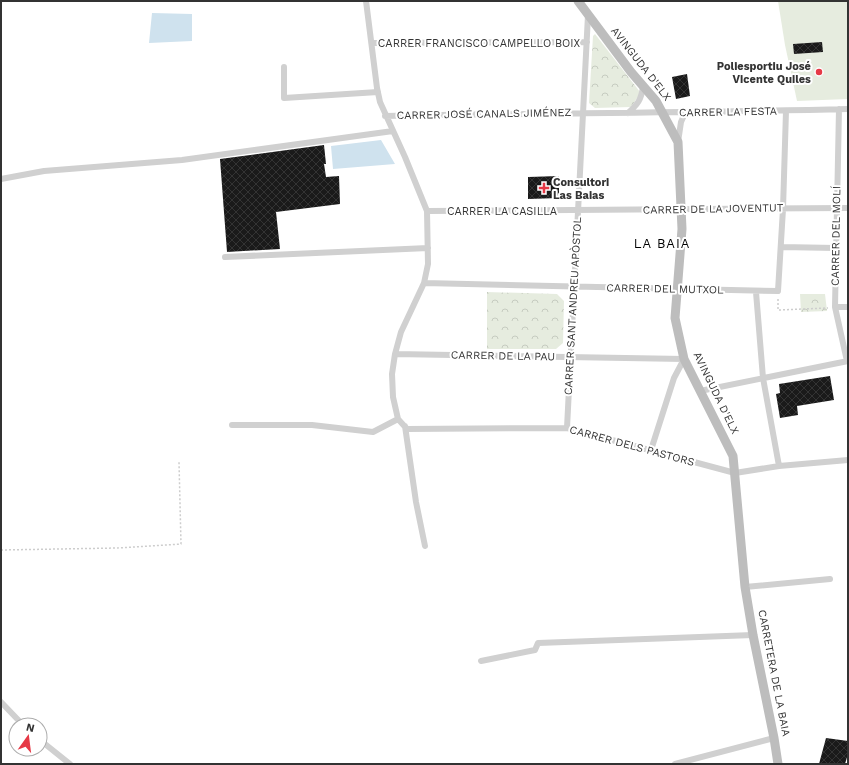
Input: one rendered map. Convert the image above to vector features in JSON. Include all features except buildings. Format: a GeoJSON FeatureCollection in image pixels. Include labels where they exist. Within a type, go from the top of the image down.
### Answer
{"type":"FeatureCollection","features":[{"type":"Feature","properties":{"kind":"main road","name":"AVINGUDA D'ELX"},"geometry":{"type":"LineString","coordinates":[[578,1],[612,47],[656,101],[678,142],[682,229],[675,318],[684,359],[733,456],[745,587]]}},
{"type":"Feature","properties":{"kind":"main road","name":"CARRETERA DE LA BAIA"},"geometry":{"type":"LineString","coordinates":[[745,587],[778,764]]}},
{"type":"Feature","properties":{"kind":"street"},"geometry":{"type":"LineString","coordinates":[[366,1],[378,92],[385,116],[405,157],[427,211],[428,264],[424,283],[401,332],[395,354],[392,374],[393,397],[398,419],[406,428],[416,502],[425,546]]}},
{"type":"Feature","properties":{"kind":"street","name":"CARRER SANT ANDREU APÒSTOL"},"geometry":{"type":"LineString","coordinates":[[567,428],[588,13]]}},
{"type":"Feature","properties":{"kind":"street","name":"CARRER FRANCISCO CAMPELLO BOIX"},"geometry":{"type":"LineString","coordinates":[[372,43],[587,42]]}},
{"type":"Feature","properties":{"kind":"street"},"geometry":{"type":"LineString","coordinates":[[284,67],[284,98],[378,92]]}},
{"type":"Feature","properties":{"kind":"street"},"geometry":{"type":"LineString","coordinates":[[628,113],[642,97],[643,86]]}},
{"type":"Feature","properties":{"kind":"street","name":"CARRER LA FESTA"},"geometry":{"type":"LineString","coordinates":[[584,113],[684,113],[848,109]]}},
{"type":"Feature","properties":{"kind":"street","name":"CARRER DEL MOLÍ"},"geometry":{"type":"LineString","coordinates":[[839,110],[835,307],[848,361]]}},
{"type":"Feature","properties":{"kind":"street"},"geometry":{"type":"LineString","coordinates":[[778,290],[783,208],[786,111]]}},
{"type":"Feature","properties":{"kind":"street","name":"CARRER JOSÉ CANALS JIMÉNEZ"},"geometry":{"type":"LineString","coordinates":[[385,116],[584,113]]}},
{"type":"Feature","properties":{"kind":"street"},"geometry":{"type":"LineString","coordinates":[[678,142],[684,113]]}},
{"type":"Feature","properties":{"kind":"street"},"geometry":{"type":"LineString","coordinates":[[1,179],[44,171],[182,160],[393,131]]}},
{"type":"Feature","properties":{"kind":"street","name":"CARRER DE LA JOVENTUT"},"geometry":{"type":"LineString","coordinates":[[578,210],[848,208]]}},
{"type":"Feature","properties":{"kind":"street","name":"CARRER LA CASILLA"},"geometry":{"type":"LineString","coordinates":[[427,211],[578,210]]}},
{"type":"Feature","properties":{"kind":"street"},"geometry":{"type":"LineString","coordinates":[[781,247],[836,248]]}},
{"type":"Feature","properties":{"kind":"street"},"geometry":{"type":"LineString","coordinates":[[225,257],[428,248]]}},
{"type":"Feature","properties":{"kind":"street","name":"CARRER DEL MUTXOL"},"geometry":{"type":"LineString","coordinates":[[424,283],[756,292],[778,290]]}},
{"type":"Feature","properties":{"kind":"street"},"geometry":{"type":"LineString","coordinates":[[756,292],[763,378],[779,466]]}},
{"type":"Feature","properties":{"kind":"street"},"geometry":{"type":"LineString","coordinates":[[835,307],[848,307]]}},
{"type":"Feature","properties":{"kind":"street","name":"CARRER DE LA PAU"},"geometry":{"type":"LineString","coordinates":[[395,354],[684,359]]}},
{"type":"Feature","properties":{"kind":"street"},"geometry":{"type":"LineString","coordinates":[[651,450],[674,378],[684,359]]}},
{"type":"Feature","properties":{"kind":"street"},"geometry":{"type":"LineString","coordinates":[[700,391],[848,361]]}},
{"type":"Feature","properties":{"kind":"street"},"geometry":{"type":"LineString","coordinates":[[232,425],[312,425],[373,432],[398,419]]}},
{"type":"Feature","properties":{"kind":"street","name":"CARRER DELS PASTORS"},"geometry":{"type":"LineString","coordinates":[[406,428],[567,428],[735,473]]}},
{"type":"Feature","properties":{"kind":"street"},"geometry":{"type":"LineString","coordinates":[[735,473],[779,466],[848,460]]}},
{"type":"Feature","properties":{"kind":"street"},"geometry":{"type":"LineString","coordinates":[[745,587],[830,579]]}},
{"type":"Feature","properties":{"kind":"street"},"geometry":{"type":"LineString","coordinates":[[481,661],[535,650],[538,643],[753,635]]}},
{"type":"Feature","properties":{"kind":"street"},"geometry":{"type":"LineString","coordinates":[[1,702],[15,717]]}},
{"type":"Feature","properties":{"kind":"street"},"geometry":{"type":"LineString","coordinates":[[675,764],[774,738]]}},
{"type":"Feature","properties":{"kind":"street"},"geometry":{"type":"LineString","coordinates":[[48,746],[70,764]]}},
{"type":"Feature","properties":{"kind":"path"},"geometry":{"type":"LineString","coordinates":[[778,290],[778,310],[828,308],[828,299],[835,300]]}},
{"type":"Feature","properties":{"kind":"path"},"geometry":{"type":"LineString","coordinates":[[1,550],[116,548],[181,544],[179,462]]}},
{"type":"Feature","properties":{"kind":"green space","name":"Poliesportiu José Vicente Quiles"},"geometry":{"type":"Polygon","coordinates":[[[778,1],[848,1],[848,99],[797,101],[785,45],[778,1]]]}},
{"type":"Feature","properties":{"kind":"green space"},"geometry":{"type":"Polygon","coordinates":[[[595,34],[640,92],[631,107],[595,108],[589,103],[593,36],[595,34]]]}},
{"type":"Feature","properties":{"kind":"green space"},"geometry":{"type":"Polygon","coordinates":[[[487,292],[557,294],[564,301],[563,343],[556,349],[487,349],[487,292]]]}},
{"type":"Feature","properties":{"kind":"green space"},"geometry":{"type":"Polygon","coordinates":[[[800,294],[825,294],[827,311],[801,312],[800,294]]]}},
{"type":"Feature","properties":{"kind":"water"},"geometry":{"type":"Polygon","coordinates":[[[152,13],[192,14],[192,41],[149,43],[152,13]]]}},
{"type":"Feature","properties":{"kind":"water"},"geometry":{"type":"Polygon","coordinates":[[[381,140],[395,164],[333,169],[331,146],[381,140]]]}},
{"type":"Feature","properties":{"kind":"place","name":"Poliesportiu José Vicente Quiles"},"geometry":{"type":"Point","coordinates":[819,72]}},
{"type":"Feature","properties":{"kind":"place","name":"Consultori Las Baias"},"geometry":{"type":"Point","coordinates":[544,188]}},
{"type":"Feature","properties":{"kind":"district","name":"LA BAIA"},"geometry":{"type":"Point","coordinates":[662,243]}}]}
